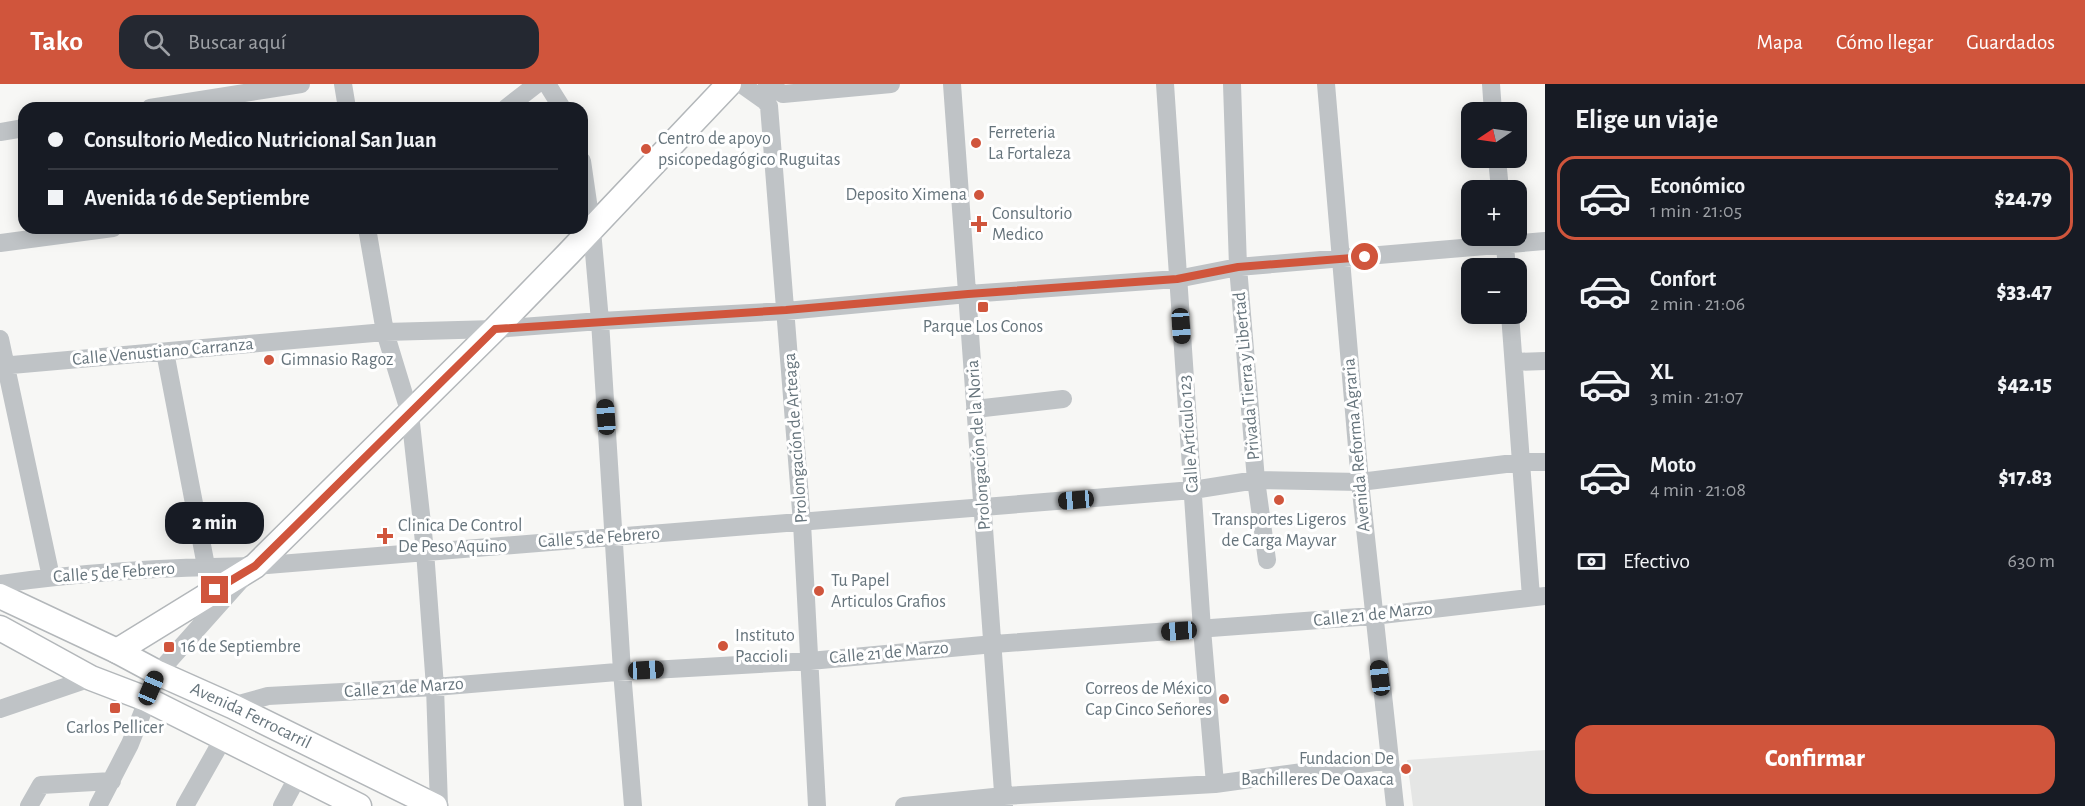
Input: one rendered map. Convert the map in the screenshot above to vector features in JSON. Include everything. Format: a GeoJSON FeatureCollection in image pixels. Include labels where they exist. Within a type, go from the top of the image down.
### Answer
{"type":"FeatureCollection","features":[{"type":"Feature","properties":{"kind":"main road"},"geometry":{"type":"LineString","coordinates":[[117,651],[255,566],[495,329],[729,84]]}},
{"type":"Feature","properties":{"kind":"main road","name":"Avenida Ferrocarril"},"geometry":{"type":"LineString","coordinates":[[0,596],[437,806]]}},
{"type":"Feature","properties":{"kind":"main road","name":"Avenida Ferrocarril"},"geometry":{"type":"LineString","coordinates":[[0,628],[91,678],[146,699],[224,737],[343,802]]}},
{"type":"Feature","properties":{"kind":"street"},"geometry":{"type":"LineString","coordinates":[[188,102],[301,84]]}},
{"type":"Feature","properties":{"kind":"street"},"geometry":{"type":"LineString","coordinates":[[343,84],[346,102]]}},
{"type":"Feature","properties":{"kind":"street"},"geometry":{"type":"LineString","coordinates":[[514,102],[537,84]]}},
{"type":"Feature","properties":{"kind":"street"},"geometry":{"type":"LineString","coordinates":[[547,84],[558,102]]}},
{"type":"Feature","properties":{"kind":"street","name":"Prolongación de Arteaga"},"geometry":{"type":"LineString","coordinates":[[741,84],[769,106],[802,523],[817,806]]}},
{"type":"Feature","properties":{"kind":"street"},"geometry":{"type":"LineString","coordinates":[[767,84],[783,94],[891,84]]}},
{"type":"Feature","properties":{"kind":"street","name":"Prolongación de la Noria"},"geometry":{"type":"LineString","coordinates":[[952,84],[1004,801]]}},
{"type":"Feature","properties":{"kind":"street","name":"Calle Artículo 123"},"geometry":{"type":"LineString","coordinates":[[1165,84],[1177,279],[1215,784]]}},
{"type":"Feature","properties":{"kind":"street","name":"Privada Tierra y Libertad"},"geometry":{"type":"LineString","coordinates":[[1232,84],[1238,267],[1256,480],[1267,560]]}},
{"type":"Feature","properties":{"kind":"street","name":"Avenida Reforma Agraria"},"geometry":{"type":"LineString","coordinates":[[1326,84],[1360,482],[1395,806]]}},
{"type":"Feature","properties":{"kind":"street"},"geometry":{"type":"LineString","coordinates":[[1491,84],[1492,102]]}},
{"type":"Feature","properties":{"kind":"street"},"geometry":{"type":"LineString","coordinates":[[0,132],[18,129]]}},
{"type":"Feature","properties":{"kind":"street"},"geometry":{"type":"LineString","coordinates":[[588,202],[600,321],[622,671],[633,806]]}},
{"type":"Feature","properties":{"kind":"street"},"geometry":{"type":"LineString","coordinates":[[0,243],[68,234]]}},
{"type":"Feature","properties":{"kind":"street"},"geometry":{"type":"LineString","coordinates":[[369,234],[385,332],[410,414],[425,551],[435,687],[437,806]]}},
{"type":"Feature","properties":{"kind":"street","name":"Calle Venustiano Carranza"},"geometry":{"type":"LineString","coordinates":[[1527,240],[1545,241]]}},
{"type":"Feature","properties":{"kind":"street","name":"Calle Venustiano Carranza"},"geometry":{"type":"LineString","coordinates":[[3,365],[385,332],[495,329],[786,310],[1177,279],[1238,267],[1341,259],[1461,244]]}},
{"type":"Feature","properties":{"kind":"street"},"geometry":{"type":"LineString","coordinates":[[1511,324],[1522,462],[1538,597]]}},
{"type":"Feature","properties":{"kind":"street"},"geometry":{"type":"LineString","coordinates":[[0,339],[3,365],[51,577]]}},
{"type":"Feature","properties":{"kind":"street"},"geometry":{"type":"LineString","coordinates":[[165,352],[207,566]]}},
{"type":"Feature","properties":{"kind":"street"},"geometry":{"type":"LineString","coordinates":[[1514,362],[1545,361]]}},
{"type":"Feature","properties":{"kind":"street"},"geometry":{"type":"LineString","coordinates":[[975,409],[1063,399]]}},
{"type":"Feature","properties":{"kind":"street","name":"Calle 5 de Febrero"},"geometry":{"type":"LineString","coordinates":[[0,584],[51,577],[207,566],[255,566],[802,523],[1193,490],[1256,480],[1360,482],[1522,462],[1545,462]]}},
{"type":"Feature","properties":{"kind":"street"},"geometry":{"type":"LineString","coordinates":[[98,806],[130,744],[158,673],[255,566]]}},
{"type":"Feature","properties":{"kind":"street","name":"Calle 21 de Marzo"},"geometry":{"type":"LineString","coordinates":[[232,706],[268,696],[435,687],[622,671],[810,661],[994,644],[1373,616],[1538,597]]}},
{"type":"Feature","properties":{"kind":"street"},"geometry":{"type":"LineString","coordinates":[[0,709],[91,678]]}},
{"type":"Feature","properties":{"kind":"street"},"geometry":{"type":"LineString","coordinates":[[185,806],[224,737]]}},
{"type":"Feature","properties":{"kind":"street"},"geometry":{"type":"LineString","coordinates":[[904,806],[1004,801],[1215,784],[1390,760]]}},
{"type":"Feature","properties":{"kind":"street"},"geometry":{"type":"LineString","coordinates":[[282,806],[298,776]]}},
{"type":"Feature","properties":{"kind":"street"},"geometry":{"type":"LineString","coordinates":[[29,806],[41,785],[112,781]]}},
{"type":"Feature","properties":{"kind":"shaded area"},"geometry":{"type":"Polygon","coordinates":[[[1545,750],[1545,806],[1413,806],[1407,760],[1545,750]]]}},
{"type":"Feature","properties":{"kind":"place","name":"Ferreteria La Fortaleza"},"geometry":{"type":"Point","coordinates":[976,143]}},
{"type":"Feature","properties":{"kind":"place","name":"Centro de apoyo psicopedagógico Ruguitas"},"geometry":{"type":"Point","coordinates":[646,149]}},
{"type":"Feature","properties":{"kind":"place","name":"Deposito Ximena"},"geometry":{"type":"Point","coordinates":[979,195]}},
{"type":"Feature","properties":{"kind":"place","name":"Consultorio Medico"},"geometry":{"type":"Point","coordinates":[979,224]}},
{"type":"Feature","properties":{"kind":"place","name":"Parque Los Conos"},"geometry":{"type":"Point","coordinates":[983,307]}},
{"type":"Feature","properties":{"kind":"place","name":"Gimnasio Ragoz"},"geometry":{"type":"Point","coordinates":[269,360]}},
{"type":"Feature","properties":{"kind":"place","name":"Transportes Ligeros de Carga Mayvar"},"geometry":{"type":"Point","coordinates":[1279,500]}},
{"type":"Feature","properties":{"kind":"place","name":"Clinica De Control De Peso Aquino"},"geometry":{"type":"Point","coordinates":[385,536]}},
{"type":"Feature","properties":{"kind":"place","name":"Tu Papel Articulos Grafios"},"geometry":{"type":"Point","coordinates":[819,591]}},
{"type":"Feature","properties":{"kind":"place","name":"Instituto Paccioli"},"geometry":{"type":"Point","coordinates":[723,646]}},
{"type":"Feature","properties":{"kind":"place","name":"16 de Septiembre"},"geometry":{"type":"Point","coordinates":[169,647]}},
{"type":"Feature","properties":{"kind":"place","name":"Correos de México Cap Cinco Señores"},"geometry":{"type":"Point","coordinates":[1224,699]}},
{"type":"Feature","properties":{"kind":"place","name":"Carlos Pellicer"},"geometry":{"type":"Point","coordinates":[115,708]}},
{"type":"Feature","properties":{"kind":"place","name":"Fundacion De Bachilleres De Oaxaca"},"geometry":{"type":"Point","coordinates":[1406,769]}},
{"type":"Feature","properties":{"kind":"route"},"geometry":{"type":"LineString","coordinates":[[215,590],[255,566],[495,329],[786,310],[1177,279],[1238,267],[1365,257]]}}]}
